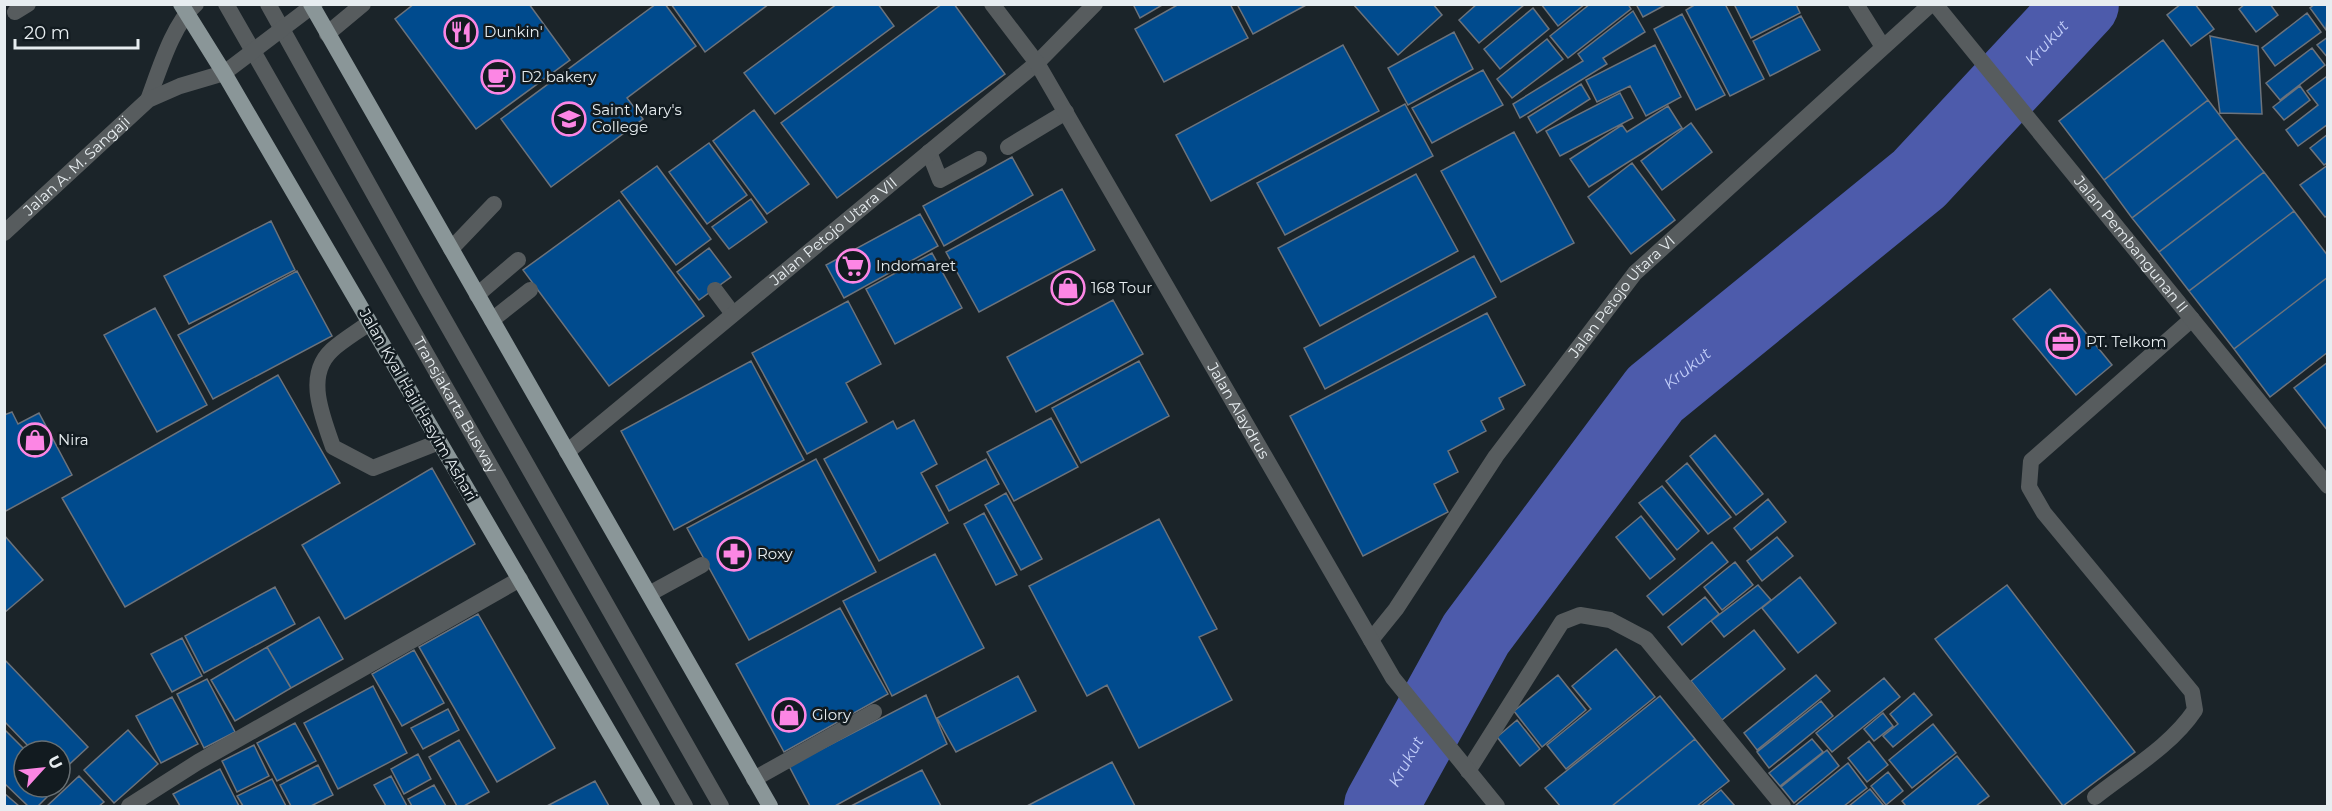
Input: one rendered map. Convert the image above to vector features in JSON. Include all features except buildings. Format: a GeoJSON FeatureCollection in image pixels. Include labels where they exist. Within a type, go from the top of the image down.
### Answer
{"type":"FeatureCollection","features":[{"type":"Feature","properties":{"kind":"main road"},"geometry":{"type":"LineString","coordinates":[[313,6],[770,807]]}},
{"type":"Feature","properties":{"kind":"main road","name":"Jalan Kyai Haji Hasyim Ashari"},"geometry":{"type":"LineString","coordinates":[[188,7],[224,73],[652,807]]}},
{"type":"Feature","properties":{"kind":"street","name":"Transjakarta Busway"},"geometry":{"type":"LineString","coordinates":[[226,4],[685,807]]}},
{"type":"Feature","properties":{"kind":"street"},"geometry":{"type":"LineString","coordinates":[[268,4],[722,807]]}},
{"type":"Feature","properties":{"kind":"street"},"geometry":{"type":"LineString","coordinates":[[327,34],[363,4]]}},
{"type":"Feature","properties":{"kind":"street","name":"Jalan Alaydrus"},"geometry":{"type":"LineString","coordinates":[[992,4],[1037,63],[1393,678],[1497,807]]}},
{"type":"Feature","properties":{"kind":"street","name":"Jalan Petojo Utara VII"},"geometry":{"type":"LineString","coordinates":[[567,452],[1037,63],[1095,4]]}},
{"type":"Feature","properties":{"kind":"street"},"geometry":{"type":"LineString","coordinates":[[1856,4],[1883,47]]}},
{"type":"Feature","properties":{"kind":"street","name":"Jalan Petojo Utara VI"},"geometry":{"type":"LineString","coordinates":[[1371,640],[1396,609],[1496,456],[1635,273],[1933,4]]}},
{"type":"Feature","properties":{"kind":"street","name":"Jalan Pembangunan II"},"geometry":{"type":"LineString","coordinates":[[1933,4],[2328,486]]}},
{"type":"Feature","properties":{"kind":"street","name":"Jalan A. M. Sangaji"},"geometry":{"type":"LineString","coordinates":[[4,233],[148,100],[180,86],[224,73],[313,6]]}},
{"type":"Feature","properties":{"kind":"street","name":"Jalan A. M. Sangaji"},"geometry":{"type":"LineString","coordinates":[[148,100],[163,60],[188,7]]}},
{"type":"Feature","properties":{"kind":"street"},"geometry":{"type":"LineString","coordinates":[[1008,147],[1066,112]]}},
{"type":"Feature","properties":{"kind":"street"},"geometry":{"type":"LineString","coordinates":[[930,152],[940,180],[979,159]]}},
{"type":"Feature","properties":{"kind":"street"},"geometry":{"type":"LineString","coordinates":[[451,249],[494,204]]}},
{"type":"Feature","properties":{"kind":"street"},"geometry":{"type":"LineString","coordinates":[[477,295],[518,260]]}},
{"type":"Feature","properties":{"kind":"street"},"geometry":{"type":"LineString","coordinates":[[492,321],[530,290]]}},
{"type":"Feature","properties":{"kind":"street"},"geometry":{"type":"LineString","coordinates":[[715,290],[733,314]]}},
{"type":"Feature","properties":{"kind":"street"},"geometry":{"type":"LineString","coordinates":[[2095,797],[2186,724],[2195,710],[2192,692],[2043,513],[2029,487],[2031,461],[2192,319]]}},
{"type":"Feature","properties":{"kind":"street"},"geometry":{"type":"LineString","coordinates":[[369,323],[331,351],[321,363],[316,396],[333,447],[373,468],[439,442]]}},
{"type":"Feature","properties":{"kind":"street"},"geometry":{"type":"LineString","coordinates":[[649,594],[702,565]]}},
{"type":"Feature","properties":{"kind":"street"},"geometry":{"type":"LineString","coordinates":[[129,807],[198,762],[520,579]]}},
{"type":"Feature","properties":{"kind":"street"},"geometry":{"type":"LineString","coordinates":[[1463,766],[1562,622],[1580,615],[1610,620],[1646,639],[1783,807]]}},
{"type":"Feature","properties":{"kind":"street"},"geometry":{"type":"LineString","coordinates":[[754,779],[874,712]]}},
{"type":"Feature","properties":{"kind":"waterway","name":"Krukut"},"geometry":{"type":"LineString","coordinates":[[1381,806],[1476,634],[1655,394],[1919,179],[2082,4]]}},
{"type":"Feature","properties":{"kind":"place","name":"Dunkin'"},"geometry":{"type":"Point","coordinates":[461,32]}},
{"type":"Feature","properties":{"kind":"place","name":"D2 bakery"},"geometry":{"type":"Point","coordinates":[498,77]}},
{"type":"Feature","properties":{"kind":"place","name":"Saint Mary's College"},"geometry":{"type":"Point","coordinates":[569,119]}},
{"type":"Feature","properties":{"kind":"place","name":"Indomaret"},"geometry":{"type":"Point","coordinates":[853,266]}},
{"type":"Feature","properties":{"kind":"place","name":"168 Tour"},"geometry":{"type":"Point","coordinates":[1068,288]}},
{"type":"Feature","properties":{"kind":"place","name":"PT. Telkom"},"geometry":{"type":"Point","coordinates":[2063,342]}},
{"type":"Feature","properties":{"kind":"place","name":"Nira"},"geometry":{"type":"Point","coordinates":[35,440]}},
{"type":"Feature","properties":{"kind":"place","name":"Roxy"},"geometry":{"type":"Point","coordinates":[734,554]}},
{"type":"Feature","properties":{"kind":"place","name":"Glory"},"geometry":{"type":"Point","coordinates":[789,715]}}]}
